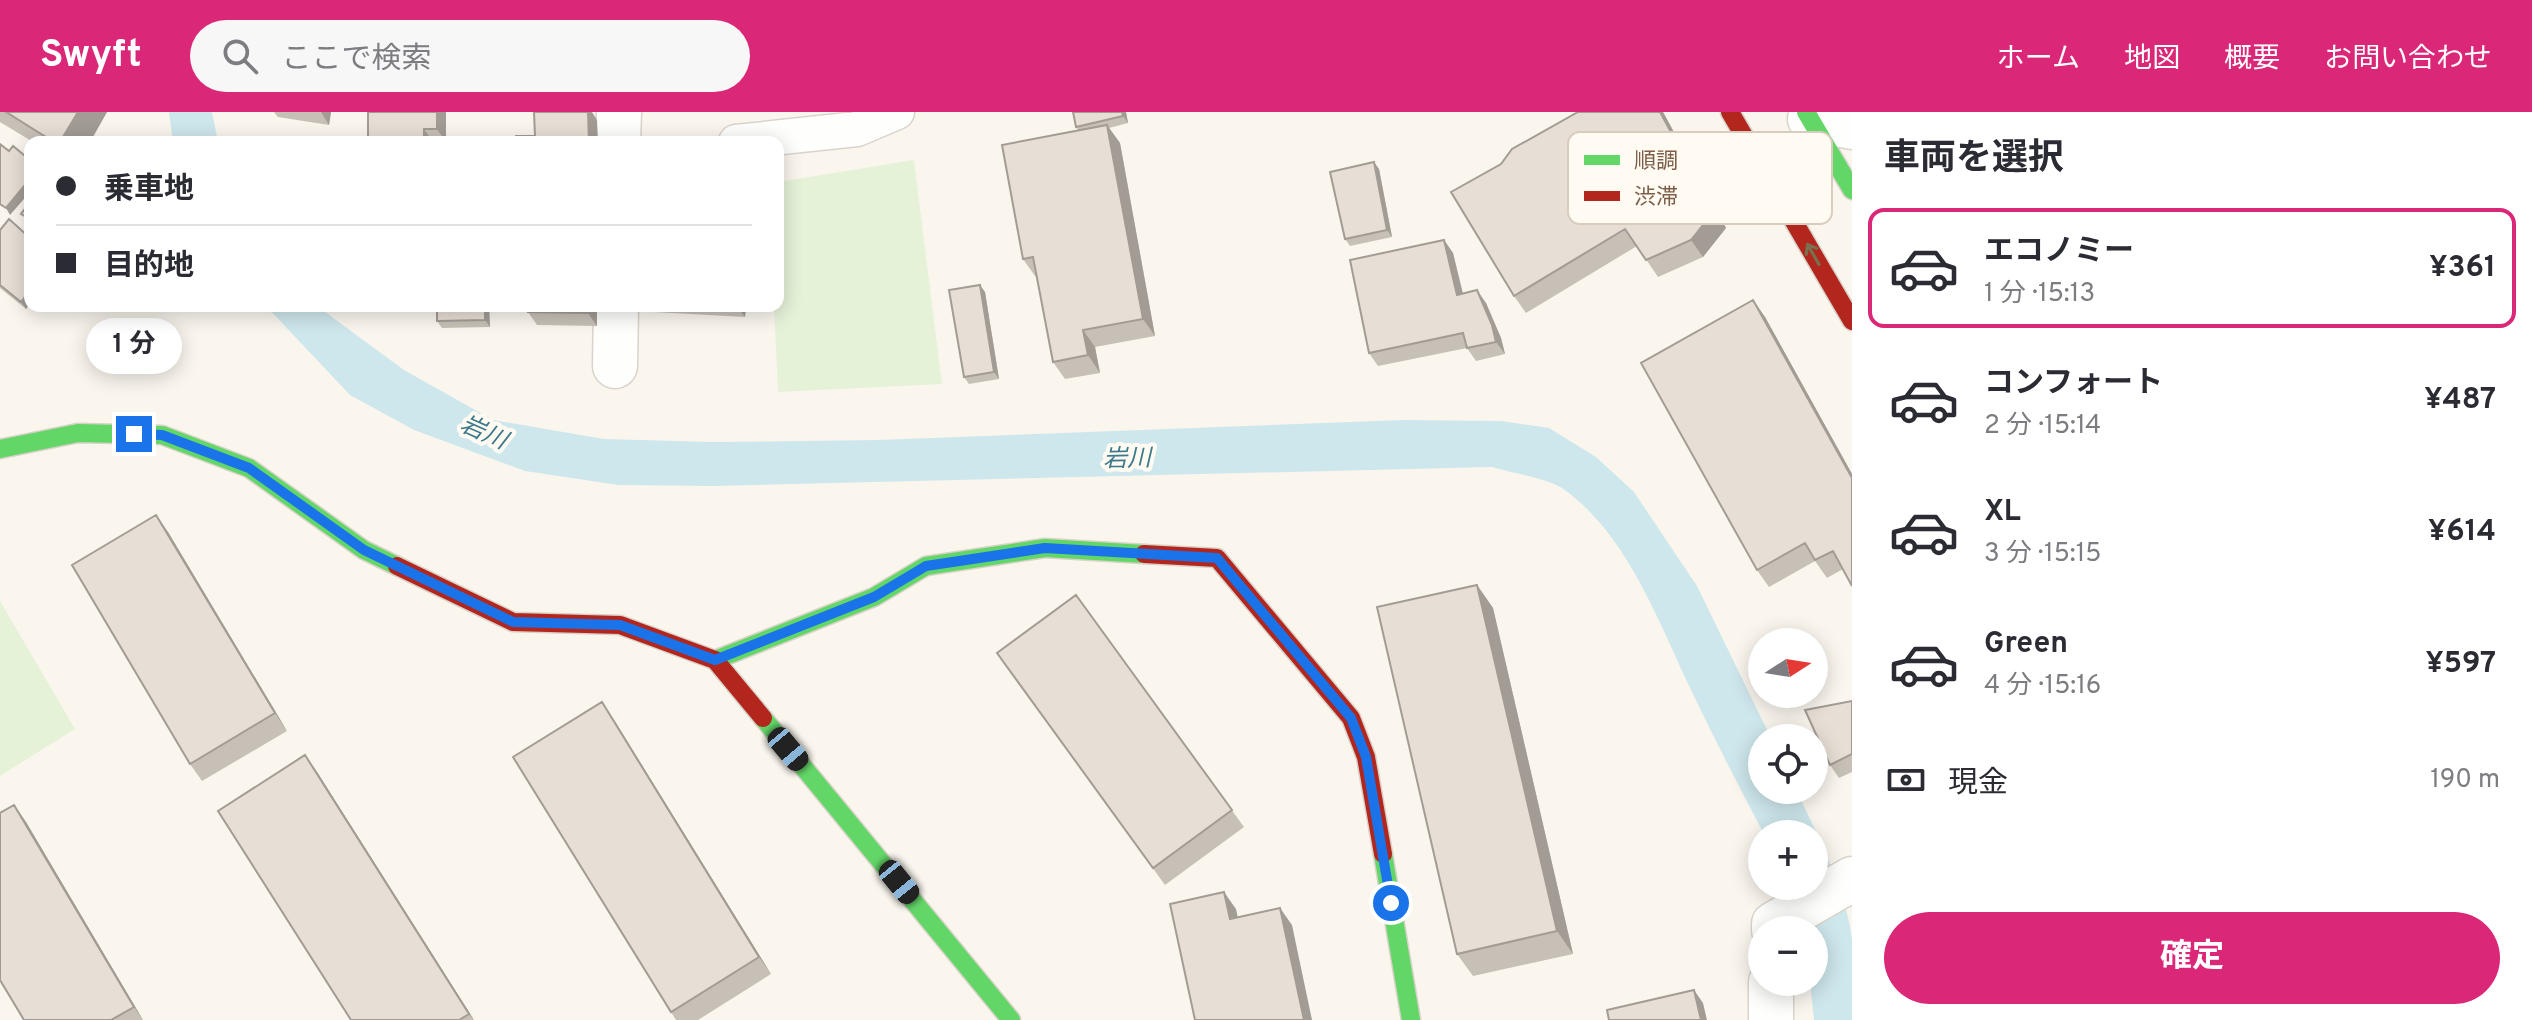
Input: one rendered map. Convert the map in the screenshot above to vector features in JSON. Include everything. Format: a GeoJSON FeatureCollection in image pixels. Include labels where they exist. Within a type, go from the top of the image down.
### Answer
{"type":"FeatureCollection","features":[{"type":"Feature","properties":{"kind":"main road"},"geometry":{"type":"LineString","coordinates":[[1730,112],[1742,132]]}},
{"type":"Feature","properties":{"kind":"main road"},"geometry":{"type":"LineString","coordinates":[[1832,156],[1852,190]]}},
{"type":"Feature","properties":{"kind":"main road"},"geometry":{"type":"LineString","coordinates":[[1795,224],[1852,321]]}},
{"type":"Feature","properties":{"kind":"main road"},"geometry":{"type":"LineString","coordinates":[[0,449],[78,433],[162,435],[249,468],[364,550],[513,622],[620,625],[715,660],[1011,1020]]}},
{"type":"Feature","properties":{"kind":"main road"},"geometry":{"type":"LineString","coordinates":[[715,660],[874,597],[926,566],[1045,548],[1217,558],[1351,718],[1366,757],[1411,1020]]}},
{"type":"Feature","properties":{"kind":"street"},"geometry":{"type":"LineString","coordinates":[[618,136],[619,112]]}},
{"type":"Feature","properties":{"kind":"street"},"geometry":{"type":"LineString","coordinates":[[1808,115],[1852,127]]}},
{"type":"Feature","properties":{"kind":"street"},"geometry":{"type":"LineString","coordinates":[[615,366],[616,312]]}},
{"type":"Feature","properties":{"kind":"street"},"geometry":{"type":"LineString","coordinates":[[1792,916],[1852,879]]}},
{"type":"Feature","properties":{"kind":"street"},"geometry":{"type":"LineString","coordinates":[[1771,996],[1771,1020]]}},
{"type":"Feature","properties":{"kind":"lane"},"geometry":{"type":"LineString","coordinates":[[784,137],[857,129],[897,112]]}},
{"type":"Feature","properties":{"kind":"green space"},"geometry":{"type":"Polygon","coordinates":[[[914,160],[942,384],[778,392],[774,312],[784,312],[784,181],[914,160]]]}},
{"type":"Feature","properties":{"kind":"green space"},"geometry":{"type":"Polygon","coordinates":[[[0,601],[75,729],[0,776],[0,601]]]}},
{"type":"Feature","properties":{"kind":"water"},"geometry":{"type":"Polygon","coordinates":[[[169,112],[212,112],[217,136],[172,136],[169,112]]]}},
{"type":"Feature","properties":{"kind":"water","name":"岩川"},"geometry":{"type":"Polygon","coordinates":[[[272,312],[325,312],[404,370],[493,420],[604,439],[713,442],[878,440],[1403,420],[1501,421],[1549,428],[1596,457],[1634,492],[1697,586],[1748,691],[1748,708],[1756,708],[1764,724],[1748,724],[1748,803],[1654,609],[1623,554],[1585,507],[1562,488],[1538,479],[1492,467],[714,486],[618,485],[525,471],[414,430],[350,395],[272,312]]]}},
{"type":"Feature","properties":{"kind":"water"},"geometry":{"type":"Polygon","coordinates":[[[1748,804],[1802,804],[1810,820],[1757,820],[1748,804]]]}},
{"type":"Feature","properties":{"kind":"water"},"geometry":{"type":"Polygon","coordinates":[[[1828,860],[1844,903],[1852,940],[1852,1020],[1814,1020],[1811,996],[1828,996],[1828,916],[1797,916],[1793,900],[1828,900],[1828,860]]]}},
{"type":"Feature","properties":{"kind":"building"},"geometry":{"type":"Polygon","coordinates":[[[6,112],[78,112],[64,136],[44,136],[6,112]]]}},
{"type":"Feature","properties":{"kind":"building"},"geometry":{"type":"Polygon","coordinates":[[[368,112],[437,112],[437,129],[424,129],[424,136],[368,136],[368,112]]]}},
{"type":"Feature","properties":{"kind":"building"},"geometry":{"type":"Polygon","coordinates":[[[534,112],[588,112],[589,136],[535,136],[534,112]]]}},
{"type":"Feature","properties":{"kind":"building"},"geometry":{"type":"Polygon","coordinates":[[[1073,112],[1122,112],[1123,116],[1076,127],[1073,112]]]}},
{"type":"Feature","properties":{"kind":"building"},"geometry":{"type":"Polygon","coordinates":[[[1578,112],[1660,112],[1671,132],[1568,132],[1568,224],[1704,224],[1691,240],[1646,260],[1625,229],[1514,296],[1451,192],[1501,164],[1512,149],[1578,112]]]}},
{"type":"Feature","properties":{"kind":"building"},"geometry":{"type":"Polygon","coordinates":[[[1107,125],[1143,319],[1083,330],[1088,355],[1053,362],[1033,257],[1023,259],[1002,145],[1107,125]]]}},
{"type":"Feature","properties":{"kind":"building"},"geometry":{"type":"Polygon","coordinates":[[[0,144],[9,151],[13,146],[24,155],[24,186],[6,208],[0,204],[0,144]]]}},
{"type":"Feature","properties":{"kind":"building"},"geometry":{"type":"Polygon","coordinates":[[[1374,162],[1387,230],[1345,239],[1330,172],[1374,162]]]}},
{"type":"Feature","properties":{"kind":"building"},"geometry":{"type":"Polygon","coordinates":[[[9,219],[24,233],[24,298],[21,302],[0,285],[0,230],[9,219]]]}},
{"type":"Feature","properties":{"kind":"building"},"geometry":{"type":"Polygon","coordinates":[[[1444,240],[1457,295],[1477,290],[1496,342],[1467,348],[1463,333],[1369,353],[1350,260],[1444,240]]]}},
{"type":"Feature","properties":{"kind":"building"},"geometry":{"type":"Polygon","coordinates":[[[980,285],[994,372],[964,377],[949,290],[980,285]]]}},
{"type":"Feature","properties":{"kind":"building"},"geometry":{"type":"Polygon","coordinates":[[[1753,300],[1852,478],[1852,586],[1833,551],[1815,560],[1805,543],[1757,570],[1641,363],[1753,300]]]}},
{"type":"Feature","properties":{"kind":"building"},"geometry":{"type":"Polygon","coordinates":[[[437,312],[485,312],[485,320],[437,321],[437,312]]]}},
{"type":"Feature","properties":{"kind":"building"},"geometry":{"type":"Polygon","coordinates":[[[156,515],[275,713],[190,764],[72,565],[156,515]]]}},
{"type":"Feature","properties":{"kind":"building"},"geometry":{"type":"Polygon","coordinates":[[[1477,585],[1557,931],[1457,954],[1377,607],[1477,585]]]}},
{"type":"Feature","properties":{"kind":"building"},"geometry":{"type":"Polygon","coordinates":[[[1076,595],[1232,810],[1153,868],[997,653],[1076,595]]]}},
{"type":"Feature","properties":{"kind":"building"},"geometry":{"type":"Polygon","coordinates":[[[1852,701],[1852,754],[1830,765],[1828,724],[1811,724],[1805,710],[1852,701]]]}},
{"type":"Feature","properties":{"kind":"building"},"geometry":{"type":"Polygon","coordinates":[[[602,702],[759,957],[671,1012],[513,757],[602,702]]]}},
{"type":"Feature","properties":{"kind":"building"},"geometry":{"type":"Polygon","coordinates":[[[305,755],[469,1014],[459,1020],[351,1020],[218,811],[305,755]]]}},
{"type":"Feature","properties":{"kind":"building"},"geometry":{"type":"Polygon","coordinates":[[[14,805],[134,1007],[111,1020],[24,1020],[0,980],[0,813],[14,805]]]}},
{"type":"Feature","properties":{"kind":"building"},"geometry":{"type":"Polygon","coordinates":[[[1224,892],[1230,919],[1280,908],[1304,1020],[1195,1020],[1170,904],[1224,892]]]}},
{"type":"Feature","properties":{"kind":"building"},"geometry":{"type":"Polygon","coordinates":[[[1694,990],[1701,1020],[1609,1020],[1607,1010],[1694,990]]]}},
{"type":"Feature","properties":{"kind":"traffic: fast"},"geometry":{"type":"LineString","coordinates":[[1806,112],[1818,132]]}},
{"type":"Feature","properties":{"kind":"traffic: fast"},"geometry":{"type":"LineString","coordinates":[[1832,156],[1852,190]]}},
{"type":"Feature","properties":{"kind":"traffic: fast"},"geometry":{"type":"LineString","coordinates":[[0,449],[78,433],[162,435],[249,468],[364,550],[397,566]]}},
{"type":"Feature","properties":{"kind":"traffic: fast"},"geometry":{"type":"LineString","coordinates":[[715,660],[874,597],[926,566],[1045,548],[1144,554]]}},
{"type":"Feature","properties":{"kind":"traffic: fast"},"geometry":{"type":"LineString","coordinates":[[763,718],[1011,1020]]}},
{"type":"Feature","properties":{"kind":"traffic: fast"},"geometry":{"type":"LineString","coordinates":[[1383,854],[1411,1020]]}},
{"type":"Feature","properties":{"kind":"traffic: jam"},"geometry":{"type":"LineString","coordinates":[[1730,112],[1742,132]]}},
{"type":"Feature","properties":{"kind":"traffic: jam"},"geometry":{"type":"LineString","coordinates":[[1795,224],[1852,321]]}},
{"type":"Feature","properties":{"kind":"traffic: jam"},"geometry":{"type":"LineString","coordinates":[[1144,554],[1217,558],[1351,718],[1366,757],[1383,854]]}},
{"type":"Feature","properties":{"kind":"traffic: jam"},"geometry":{"type":"LineString","coordinates":[[397,566],[513,622],[620,625],[715,660],[763,718]]}},
{"type":"Feature","properties":{"kind":"route"},"geometry":{"type":"LineString","coordinates":[[134,434],[162,435],[249,468],[364,550],[513,622],[620,625],[715,660],[874,597],[926,566],[1045,548],[1217,558],[1351,718],[1366,757],[1391,903]]}}]}
